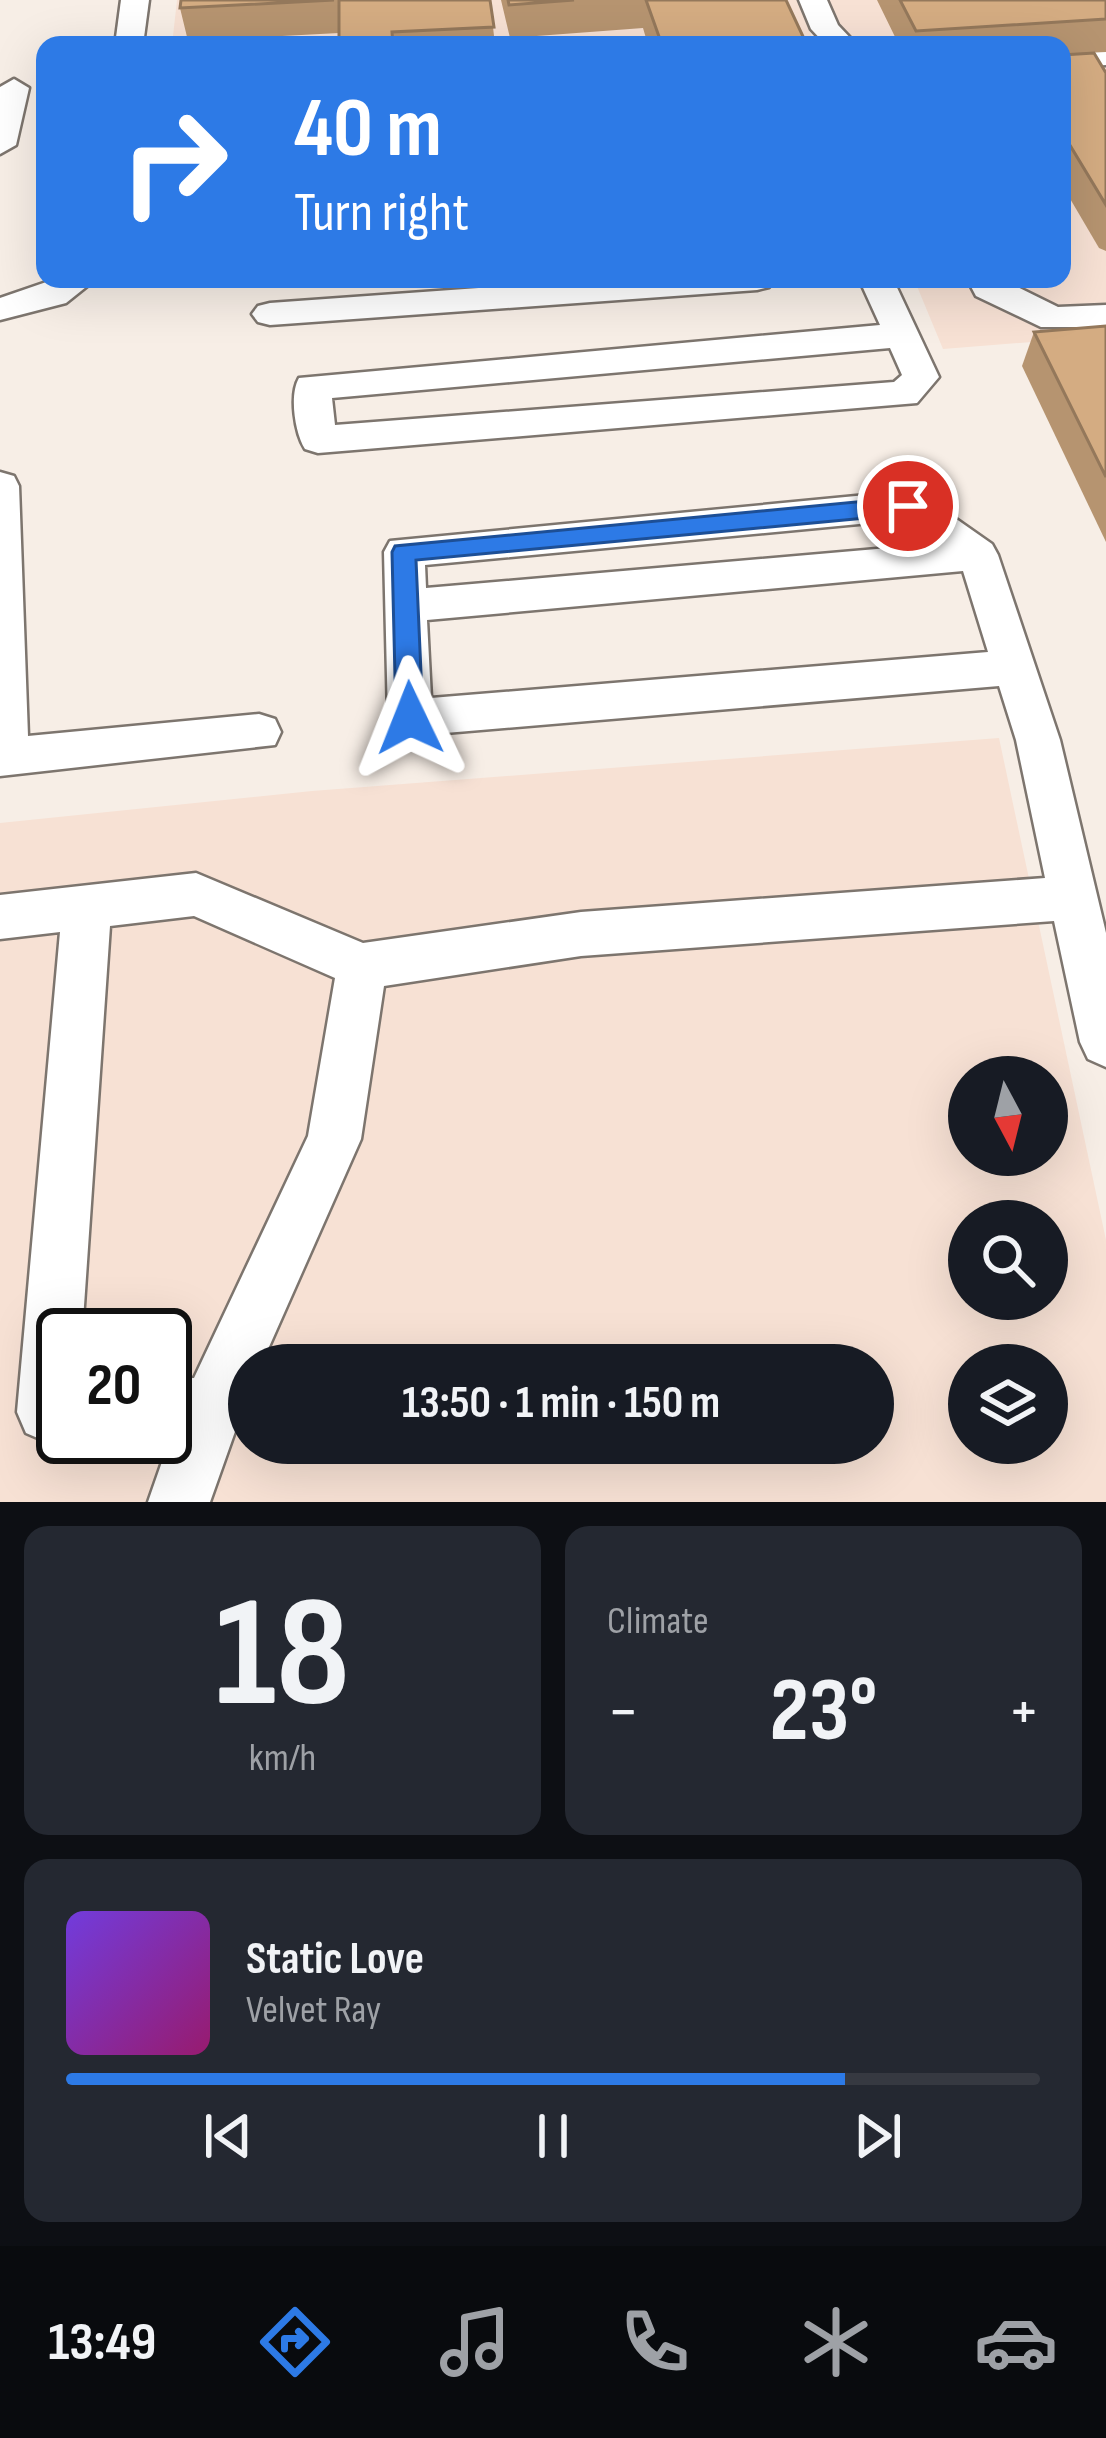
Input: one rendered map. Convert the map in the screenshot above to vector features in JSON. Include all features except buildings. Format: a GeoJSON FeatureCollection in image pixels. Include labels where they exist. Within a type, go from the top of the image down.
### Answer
{"type":"FeatureCollection","features":[{"type":"Feature","properties":{"kind":"street"},"geometry":{"type":"LineString","coordinates":[[130,36],[135,0]]}},
{"type":"Feature","properties":{"kind":"street"},"geometry":{"type":"LineString","coordinates":[[813,0],[833,36]]}},
{"type":"Feature","properties":{"kind":"street"},"geometry":{"type":"LineString","coordinates":[[1071,58],[1106,56]]}},
{"type":"Feature","properties":{"kind":"street"},"geometry":{"type":"LineString","coordinates":[[1071,79],[1106,74]]}},
{"type":"Feature","properties":{"kind":"street"},"geometry":{"type":"LineString","coordinates":[[0,145],[20,88]]}},
{"type":"Feature","properties":{"kind":"street"},"geometry":{"type":"LineString","coordinates":[[0,310],[65,288]]}},
{"type":"Feature","properties":{"kind":"street"},"geometry":{"type":"LineString","coordinates":[[270,314],[512,288]]}},
{"type":"Feature","properties":{"kind":"street"},"geometry":{"type":"LineString","coordinates":[[521,288],[546,425]]}},
{"type":"Feature","properties":{"kind":"street"},"geometry":{"type":"LineString","coordinates":[[881,288],[921,377],[904,394],[318,440],[312,387],[902,335]]}},
{"type":"Feature","properties":{"kind":"street"},"geometry":{"type":"LineString","coordinates":[[988,288],[1053,319],[1106,316]]}},
{"type":"Feature","properties":{"kind":"street"},"geometry":{"type":"LineString","coordinates":[[0,486],[3,756],[259,732]]}},
{"type":"Feature","properties":{"kind":"street"},"geometry":{"type":"LineString","coordinates":[[1015,667],[410,718],[404,552],[908,506],[978,555],[1015,667],[1038,740],[1086,921],[1106,1042]]}},
{"type":"Feature","properties":{"kind":"street"},"geometry":{"type":"LineString","coordinates":[[406,606],[978,555]]}},
{"type":"Feature","properties":{"kind":"street"},"geometry":{"type":"LineString","coordinates":[[0,916],[196,894],[362,966],[580,934],[1086,921]]}},
{"type":"Feature","properties":{"kind":"street"},"geometry":{"type":"LineString","coordinates":[[55,1308],[87,907]]}},
{"type":"Feature","properties":{"kind":"street"},"geometry":{"type":"LineString","coordinates":[[192,1402],[334,1139],[362,966]]}},
{"type":"Feature","properties":{"kind":"street"},"geometry":{"type":"LineString","coordinates":[[179,1502],[183,1464]]}},
{"type":"Feature","properties":{"kind":"shaded area"},"geometry":{"type":"Polygon","coordinates":[[[177,0],[797,0],[811,36],[173,36],[177,0]]]}},
{"type":"Feature","properties":{"kind":"shaded area"},"geometry":{"type":"Polygon","coordinates":[[[799,0],[1106,0],[1106,336],[943,349],[918,288],[1071,288],[1071,36],[813,36],[799,0]]]}},
{"type":"Feature","properties":{"kind":"shaded area"},"geometry":{"type":"Polygon","coordinates":[[[999,738],[1067,1056],[948,1056],[948,1176],[1068,1176],[1068,1062],[1106,1240],[1106,1502],[0,1502],[0,823],[312,791],[999,738]]]}},
{"type":"Feature","properties":{"kind":"route"},"geometry":{"type":"LineString","coordinates":[[410,718],[404,552],[908,506]]}}]}
